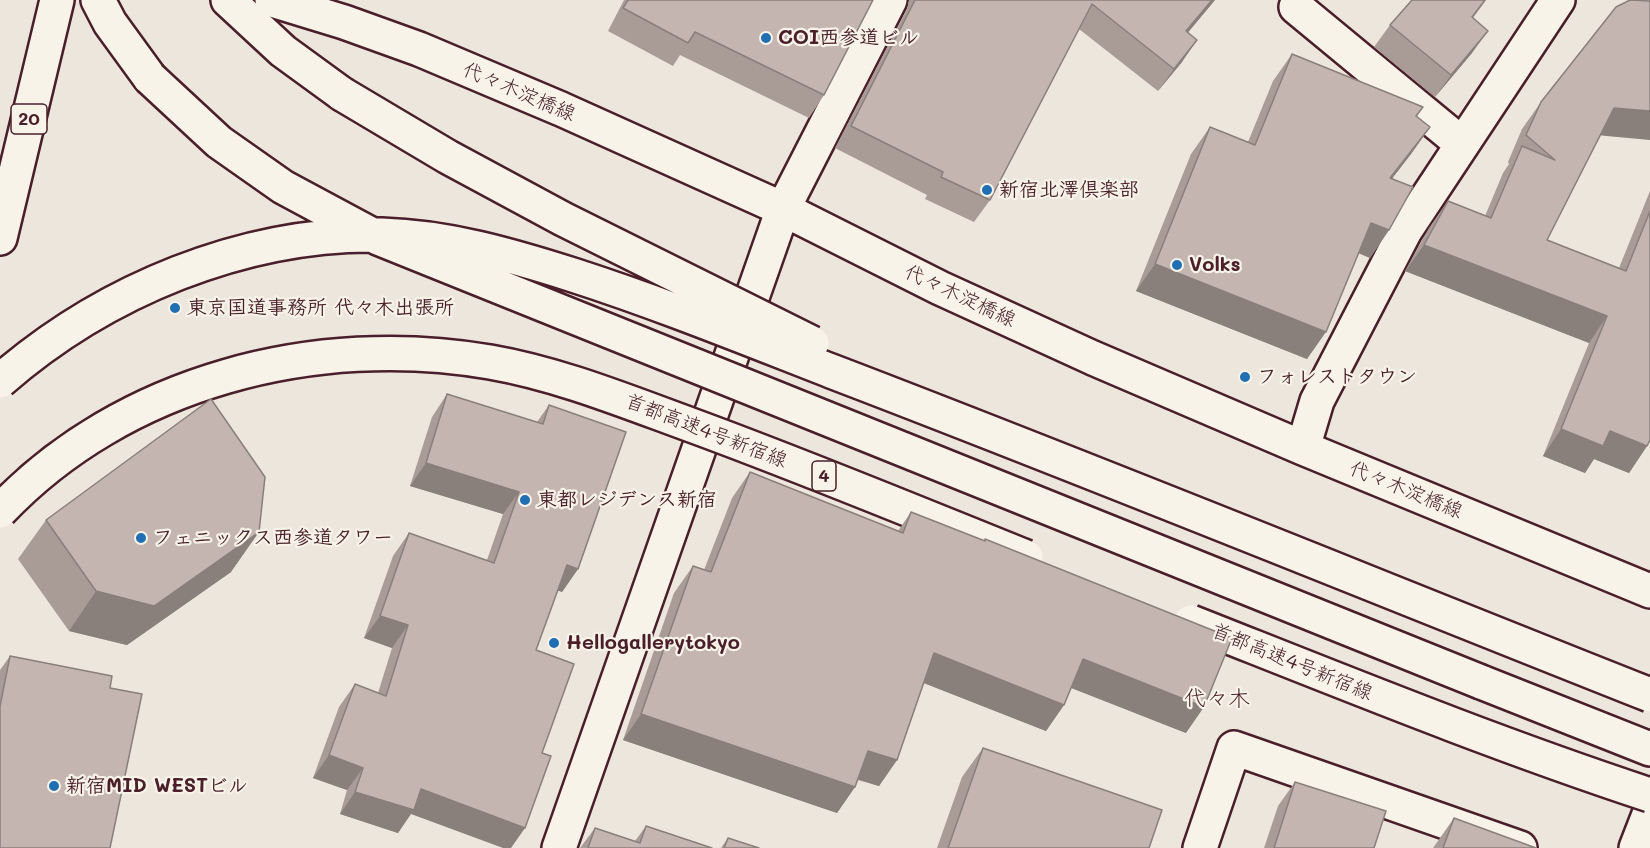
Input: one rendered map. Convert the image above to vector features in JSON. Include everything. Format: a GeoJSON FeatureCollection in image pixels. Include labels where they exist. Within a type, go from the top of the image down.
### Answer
{"type":"FeatureCollection","features":[{"type":"Feature","properties":{"kind":"main road","name":"20"},"geometry":{"type":"LineString","coordinates":[[0,238],[57,0]]}},
{"type":"Feature","properties":{"kind":"main road"},"geometry":{"type":"LineString","coordinates":[[98,0],[110,23],[150,78],[219,142],[283,187],[378,238],[1650,750]]}},
{"type":"Feature","properties":{"kind":"main road"},"geometry":{"type":"LineString","coordinates":[[228,0],[283,51],[342,94],[448,157],[563,219],[996,434]]}},
{"type":"Feature","properties":{"kind":"main road","name":"代々木淀橋線"},"geometry":{"type":"LineString","coordinates":[[272,0],[344,22],[419,49],[561,109],[783,209],[951,293],[1093,358],[1303,448],[1650,591]]}},
{"type":"Feature","properties":{"kind":"main road"},"geometry":{"type":"LineString","coordinates":[[559,848],[783,209],[890,0]]}},
{"type":"Feature","properties":{"kind":"main road"},"geometry":{"type":"LineString","coordinates":[[1303,448],[1317,401],[1405,231],[1558,0]]}},
{"type":"Feature","properties":{"kind":"main road"},"geometry":{"type":"LineString","coordinates":[[1296,7],[1462,144]]}},
{"type":"Feature","properties":{"kind":"main road"},"geometry":{"type":"LineString","coordinates":[[0,381],[54,339],[109,304],[154,282],[204,264],[296,240],[339,236],[379,235],[455,242],[545,266],[633,295],[996,434],[1650,695]]}},
{"type":"Feature","properties":{"kind":"main road","name":"首都高速4号新宿線"},"geometry":{"type":"LineString","coordinates":[[0,511],[72,450],[149,405],[190,387],[266,366],[345,355],[394,353],[490,362],[533,372],[609,395],[753,448],[1050,567]]}},
{"type":"Feature","properties":{"kind":"main road","name":"首都高速4号新宿線"},"geometry":{"type":"LineString","coordinates":[[1161,610],[1459,728],[1650,795]]}},
{"type":"Feature","properties":{"kind":"main road"},"geometry":{"type":"LineString","coordinates":[[1200,848],[1234,748],[1520,848]]}},
{"type":"Feature","properties":{"kind":"main road"},"geometry":{"type":"LineString","coordinates":[[1636,848],[1650,812]]}},
{"type":"Feature","properties":{"kind":"building","name":"COI西参道ビル"},"geometry":{"type":"Polygon","coordinates":[[[628,0],[873,0],[824,95],[695,32],[688,43],[623,8],[628,0]]]}},
{"type":"Feature","properties":{"kind":"building"},"geometry":{"type":"Polygon","coordinates":[[[915,0],[1212,0],[1186,31],[1197,40],[1174,69],[1092,4],[990,200],[941,177],[943,172],[851,126],[915,0]]]}},
{"type":"Feature","properties":{"kind":"building"},"geometry":{"type":"Polygon","coordinates":[[[1412,0],[1485,0],[1472,17],[1488,31],[1451,75],[1390,25],[1412,0]]]}},
{"type":"Feature","properties":{"kind":"building"},"geometry":{"type":"Polygon","coordinates":[[[1630,0],[1650,1],[1650,111],[1614,108],[1547,240],[1626,271],[1650,211],[1650,440],[1647,446],[1610,431],[1603,446],[1561,429],[1607,316],[1424,245],[1448,201],[1491,218],[1522,146],[1555,160],[1526,135],[1541,102],[1616,7],[1630,0]]]}},
{"type":"Feature","properties":{"kind":"building"},"geometry":{"type":"Polygon","coordinates":[[[1292,54],[1423,107],[1416,116],[1430,127],[1390,178],[1413,187],[1389,230],[1371,223],[1326,332],[1155,264],[1210,127],[1255,145],[1292,54]]]}},
{"type":"Feature","properties":{"kind":"building"},"geometry":{"type":"Polygon","coordinates":[[[447,394],[543,424],[549,405],[626,432],[578,569],[567,565],[536,650],[574,664],[542,753],[551,756],[525,828],[421,789],[414,810],[355,792],[363,768],[329,755],[355,684],[386,696],[408,625],[380,616],[409,533],[494,563],[519,492],[426,463],[447,394]]]}},
{"type":"Feature","properties":{"kind":"building","name":"フェニックス西参道タワー"},"geometry":{"type":"Polygon","coordinates":[[[211,399],[265,477],[259,532],[154,606],[96,591],[46,520],[211,399]]]}},
{"type":"Feature","properties":{"kind":"building"},"geometry":{"type":"Polygon","coordinates":[[[750,472],[903,533],[911,512],[985,541],[985,539],[1232,638],[1204,707],[1083,659],[1064,705],[934,653],[897,760],[868,751],[855,787],[641,714],[693,566],[711,572],[750,472]]]}},
{"type":"Feature","properties":{"kind":"building","name":"新宿MID WESTビル"},"geometry":{"type":"Polygon","coordinates":[[[10,656],[112,676],[110,688],[142,694],[110,848],[0,848],[0,706],[10,656]]]}},
{"type":"Feature","properties":{"kind":"building"},"geometry":{"type":"Polygon","coordinates":[[[983,748],[1162,810],[1149,848],[948,848],[983,748]]]}},
{"type":"Feature","properties":{"kind":"building"},"geometry":{"type":"Polygon","coordinates":[[[1295,782],[1386,811],[1374,848],[1274,848],[1295,782]]]}},
{"type":"Feature","properties":{"kind":"building"},"geometry":{"type":"Polygon","coordinates":[[[1454,818],[1536,848],[1443,848],[1454,818]]]}},
{"type":"Feature","properties":{"kind":"building"},"geometry":{"type":"Polygon","coordinates":[[[646,826],[712,848],[588,848],[595,828],[640,843],[646,826]]]}},
{"type":"Feature","properties":{"kind":"building"},"geometry":{"type":"Polygon","coordinates":[[[728,838],[759,848],[724,848],[728,838]]]}},
{"type":"Feature","properties":{"kind":"place","name":"COI西参道ビル"},"geometry":{"type":"Point","coordinates":[766,38]}},
{"type":"Feature","properties":{"kind":"place","name":"新宿北澤倶楽部"},"geometry":{"type":"Point","coordinates":[987,190]}},
{"type":"Feature","properties":{"kind":"place","name":"Volks"},"geometry":{"type":"Point","coordinates":[1177,265]}},
{"type":"Feature","properties":{"kind":"place","name":"東京国道事務所 代々木出張所"},"geometry":{"type":"Point","coordinates":[175,308]}},
{"type":"Feature","properties":{"kind":"place","name":"フォレストタウン"},"geometry":{"type":"Point","coordinates":[1245,377]}},
{"type":"Feature","properties":{"kind":"place","name":"東都レジデンス新宿"},"geometry":{"type":"Point","coordinates":[525,500]}},
{"type":"Feature","properties":{"kind":"place","name":"フェニックス西参道タワー"},"geometry":{"type":"Point","coordinates":[141,538]}},
{"type":"Feature","properties":{"kind":"place","name":"Hellogallerytokyo"},"geometry":{"type":"Point","coordinates":[554,643]}},
{"type":"Feature","properties":{"kind":"place","name":"新宿MID WESTビル"},"geometry":{"type":"Point","coordinates":[54,786]}},
{"type":"Feature","properties":{"kind":"district","name":"代々木"},"geometry":{"type":"Point","coordinates":[1217,699]}}]}
